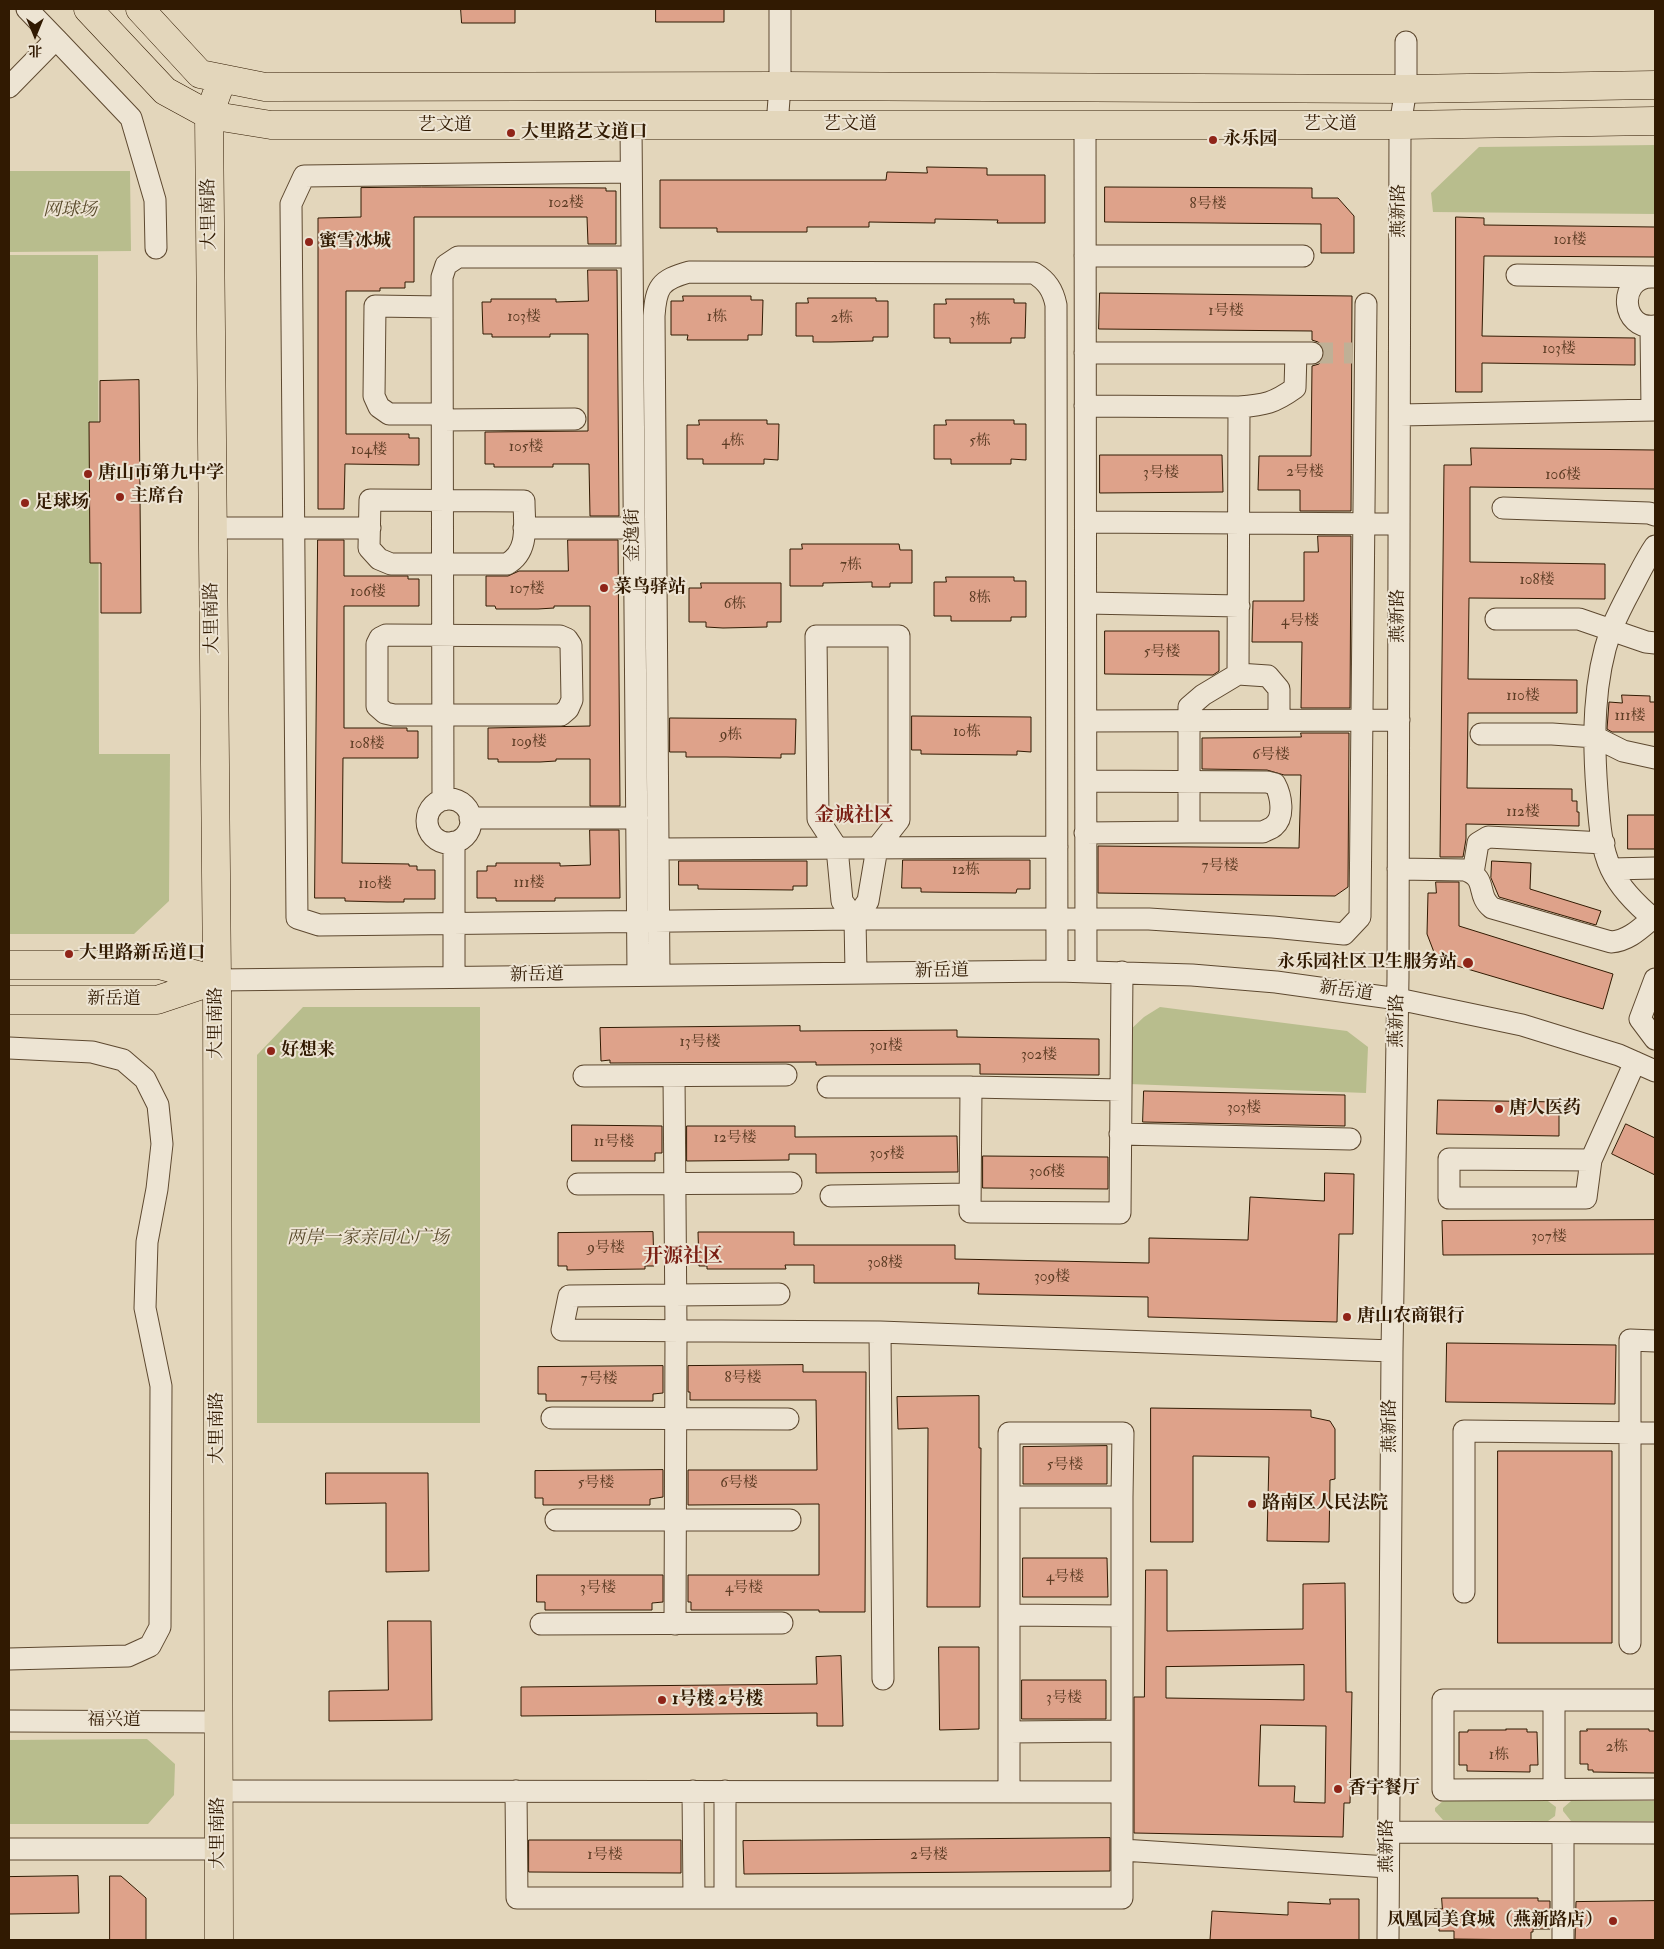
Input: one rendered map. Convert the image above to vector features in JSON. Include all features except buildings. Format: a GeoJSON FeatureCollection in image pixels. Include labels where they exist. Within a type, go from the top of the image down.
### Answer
{"type":"FeatureCollection","features":[{"type":"Feature","properties":{"kind":"main road","name":"艺文道"},"geometry":{"type":"LineString","coordinates":[[88,9],[166,91],[209,115],[271,125],[1400,124],[1655,121]]}},
{"type":"Feature","properties":{"kind":"main road","name":"艺文道"},"geometry":{"type":"LineString","coordinates":[[140,9],[200,74],[266,87],[780,86],[1406,89],[1655,85]]}},
{"type":"Feature","properties":{"kind":"main road","name":"大里南路"},"geometry":{"type":"LineString","coordinates":[[220,1940],[217,980],[209,115],[222,79]]}},
{"type":"Feature","properties":{"kind":"main road","name":"新岳道"},"geometry":{"type":"LineString","coordinates":[[9,965],[160,965],[217,980]]}},
{"type":"Feature","properties":{"kind":"main road","name":"新岳道"},"geometry":{"type":"LineString","coordinates":[[9,1000],[157,1000],[217,980]]}},
{"type":"Feature","properties":{"kind":"street"},"geometry":{"type":"LineString","coordinates":[[27,9],[131,118],[155,200],[156,248]]}},
{"type":"Feature","properties":{"kind":"street"},"geometry":{"type":"LineString","coordinates":[[777,125],[780,86],[780,9]]}},
{"type":"Feature","properties":{"kind":"street"},"geometry":{"type":"LineString","coordinates":[[9,87],[56,39]]}},
{"type":"Feature","properties":{"kind":"street","name":"燕新路"},"geometry":{"type":"LineString","coordinates":[[1388,1940],[1392,1351],[1398,999],[1400,124],[1406,89],[1406,42]]}},
{"type":"Feature","properties":{"kind":"street"},"geometry":{"type":"LineString","coordinates":[[1085,124],[1086,971]]}},
{"type":"Feature","properties":{"kind":"street","name":"金逸街"},"geometry":{"type":"LineString","coordinates":[[631,126],[638,922],[649,974]]}},
{"type":"Feature","properties":{"kind":"street"},"geometry":{"type":"LineString","coordinates":[[631,172],[304,176],[291,204],[297,918],[319,925],[855,918],[1149,919],[1273,927],[1344,934],[1360,917],[1364,523],[1359,353],[1366,304]]}},
{"type":"Feature","properties":{"kind":"street"},"geometry":{"type":"LineString","coordinates":[[1085,256],[1303,256]]}},
{"type":"Feature","properties":{"kind":"street"},"geometry":{"type":"LineString","coordinates":[[443,800],[442,277],[446,265],[458,257],[632,257]]}},
{"type":"Feature","properties":{"kind":"street"},"geometry":{"type":"LineString","coordinates":[[649,974],[659,921],[654,316],[656,293],[671,277],[689,272],[1034,273],[1044,279],[1053,292],[1056,305],[1057,971]]}},
{"type":"Feature","properties":{"kind":"street"},"geometry":{"type":"LineString","coordinates":[[1517,275],[1653,277]]}},
{"type":"Feature","properties":{"kind":"street"},"geometry":{"type":"LineString","coordinates":[[1400,415],[1654,410],[1653,326],[1636,321],[1627,307],[1626,299],[1634,284],[1653,277]]}},
{"type":"Feature","properties":{"kind":"street"},"geometry":{"type":"LineString","coordinates":[[442,307],[375,306],[374,396],[379,408],[389,414],[442,417],[575,419]]}},
{"type":"Feature","properties":{"kind":"street"},"geometry":{"type":"LineString","coordinates":[[1085,353],[1304,353],[1295,388],[1278,401],[1256,406],[1239,407],[1085,406]]}},
{"type":"Feature","properties":{"kind":"street"},"geometry":{"type":"LineString","coordinates":[[1359,353],[1400,353]]}},
{"type":"Feature","properties":{"kind":"street"},"geometry":{"type":"LineString","coordinates":[[1238,674],[1239,407]]}},
{"type":"Feature","properties":{"kind":"street"},"geometry":{"type":"LineString","coordinates":[[370,500],[524,501],[523,548],[516,559],[507,564],[391,564],[379,559],[369,548],[370,528],[370,500]]}},
{"type":"Feature","properties":{"kind":"street"},"geometry":{"type":"LineString","coordinates":[[1504,508],[1649,513],[1655,515]]}},
{"type":"Feature","properties":{"kind":"street"},"geometry":{"type":"LineString","coordinates":[[1086,522],[1399,524]]}},
{"type":"Feature","properties":{"kind":"street"},"geometry":{"type":"LineString","coordinates":[[212,528],[370,528]]}},
{"type":"Feature","properties":{"kind":"street"},"geometry":{"type":"LineString","coordinates":[[524,528],[634,528]]}},
{"type":"Feature","properties":{"kind":"street"},"geometry":{"type":"LineString","coordinates":[[1398,868],[1465,870],[1473,873],[1479,879],[1487,904],[1492,908],[1611,942],[1620,942],[1654,919],[1630,898],[1611,869],[1598,808],[1595,738],[1603,657],[1612,629],[1655,546]]}},
{"type":"Feature","properties":{"kind":"street"},"geometry":{"type":"LineString","coordinates":[[1086,603],[1239,606]]}},
{"type":"Feature","properties":{"kind":"street"},"geometry":{"type":"LineString","coordinates":[[1496,619],[1579,619],[1646,642],[1655,643]]}},
{"type":"Feature","properties":{"kind":"street"},"geometry":{"type":"LineString","coordinates":[[386,635],[560,636],[571,645],[572,700],[568,709],[561,715],[443,715],[385,713],[377,706],[377,644],[380,638],[386,635]]}},
{"type":"Feature","properties":{"kind":"street"},"geometry":{"type":"LineString","coordinates":[[855,918],[868,901],[877,848],[898,820],[898,636],[816,636],[818,819],[836,848],[842,901],[855,918],[856,972]]}},
{"type":"Feature","properties":{"kind":"street"},"geometry":{"type":"LineString","coordinates":[[1188,832],[1189,707],[1203,695],[1238,674],[1268,676],[1279,689],[1279,720]]}},
{"type":"Feature","properties":{"kind":"street"},"geometry":{"type":"LineString","coordinates":[[1086,721],[1399,720]]}},
{"type":"Feature","properties":{"kind":"street"},"geometry":{"type":"LineString","coordinates":[[1481,734],[1552,734],[1595,738],[1623,751],[1655,758]]}},
{"type":"Feature","properties":{"kind":"street"},"geometry":{"type":"LineString","coordinates":[[1085,833],[1263,832],[1274,826],[1280,819],[1280,793],[1275,784],[1267,782],[1086,781]]}},
{"type":"Feature","properties":{"kind":"street"},"geometry":{"type":"LineString","coordinates":[[443,800],[458,801],[468,811],[470,818],[470,824],[465,836],[454,842],[439,840],[429,830],[428,815],[436,803],[443,800]]}},
{"type":"Feature","properties":{"kind":"street"},"geometry":{"type":"LineString","coordinates":[[470,818],[637,818]]}},
{"type":"Feature","properties":{"kind":"street"},"geometry":{"type":"LineString","coordinates":[[1473,873],[1478,843],[1488,837],[1604,843]]}},
{"type":"Feature","properties":{"kind":"street"},"geometry":{"type":"LineString","coordinates":[[454,842],[454,977]]}},
{"type":"Feature","properties":{"kind":"street"},"geometry":{"type":"LineString","coordinates":[[658,849],[1057,847]]}},
{"type":"Feature","properties":{"kind":"street"},"geometry":{"type":"LineString","coordinates":[[1611,869],[1655,868]]}},
{"type":"Feature","properties":{"kind":"street","name":"新岳道"},"geometry":{"type":"LineString","coordinates":[[217,980],[856,972],[1086,971],[1192,974],[1276,982],[1398,999],[1522,1025],[1649,1064]]}},
{"type":"Feature","properties":{"kind":"street"},"geometry":{"type":"LineString","coordinates":[[971,1086],[970,1212],[1120,1213],[1122,972]]}},
{"type":"Feature","properties":{"kind":"street"},"geometry":{"type":"LineString","coordinates":[[1655,979],[1640,1019],[1655,1039]]}},
{"type":"Feature","properties":{"kind":"street"},"geometry":{"type":"LineString","coordinates":[[9,1048],[92,1052],[123,1060],[146,1079],[158,1105],[162,1144],[157,1189],[147,1242],[145,1308],[161,1386],[160,1627],[150,1646],[128,1656],[9,1659]]}},
{"type":"Feature","properties":{"kind":"street"},"geometry":{"type":"LineString","coordinates":[[1590,1160],[1449,1159],[1449,1198],[1586,1198],[1590,1160],[1649,1064]]}},
{"type":"Feature","properties":{"kind":"street"},"geometry":{"type":"LineString","coordinates":[[584,1076],[786,1075]]}},
{"type":"Feature","properties":{"kind":"street"},"geometry":{"type":"LineString","coordinates":[[674,1076],[676,1294],[675,1624]]}},
{"type":"Feature","properties":{"kind":"street"},"geometry":{"type":"LineString","coordinates":[[828,1087],[971,1086],[1121,1090]]}},
{"type":"Feature","properties":{"kind":"street"},"geometry":{"type":"LineString","coordinates":[[1120,1134],[1350,1139]]}},
{"type":"Feature","properties":{"kind":"street"},"geometry":{"type":"LineString","coordinates":[[578,1184],[791,1183]]}},
{"type":"Feature","properties":{"kind":"street"},"geometry":{"type":"LineString","coordinates":[[832,1196],[970,1194]]}},
{"type":"Feature","properties":{"kind":"street"},"geometry":{"type":"LineString","coordinates":[[779,1294],[569,1296],[562,1330],[880,1332],[1392,1351]]}},
{"type":"Feature","properties":{"kind":"street"},"geometry":{"type":"LineString","coordinates":[[880,1332],[883,1679]]}},
{"type":"Feature","properties":{"kind":"street"},"geometry":{"type":"LineString","coordinates":[[1630,1643],[1630,1340],[1655,1340]]}},
{"type":"Feature","properties":{"kind":"street"},"geometry":{"type":"LineString","coordinates":[[552,1418],[788,1419]]}},
{"type":"Feature","properties":{"kind":"street"},"geometry":{"type":"LineString","coordinates":[[1464,1592],[1464,1431],[1655,1432]]}},
{"type":"Feature","properties":{"kind":"street"},"geometry":{"type":"LineString","coordinates":[[516,1791],[517,1898],[1122,1898],[1123,1433],[1009,1433],[1009,1791]]}},
{"type":"Feature","properties":{"kind":"street"},"geometry":{"type":"LineString","coordinates":[[1009,1497],[1122,1497]]}},
{"type":"Feature","properties":{"kind":"street"},"geometry":{"type":"LineString","coordinates":[[556,1520],[790,1520]]}},
{"type":"Feature","properties":{"kind":"street"},"geometry":{"type":"LineString","coordinates":[[1009,1615],[1122,1616]]}},
{"type":"Feature","properties":{"kind":"street"},"geometry":{"type":"LineString","coordinates":[[540,1624],[782,1623]]}},
{"type":"Feature","properties":{"kind":"street"},"geometry":{"type":"LineString","coordinates":[[1655,1700],[1443,1700],[1443,1790],[1655,1789]]}},
{"type":"Feature","properties":{"kind":"street"},"geometry":{"type":"LineString","coordinates":[[1554,1700],[1554,1789]]}},
{"type":"Feature","properties":{"kind":"street","name":"福兴道"},"geometry":{"type":"LineString","coordinates":[[9,1721],[219,1722]]}},
{"type":"Feature","properties":{"kind":"street"},"geometry":{"type":"LineString","coordinates":[[1009,1732],[1122,1731]]}},
{"type":"Feature","properties":{"kind":"street"},"geometry":{"type":"LineString","coordinates":[[219,1791],[1122,1792]]}},
{"type":"Feature","properties":{"kind":"street"},"geometry":{"type":"LineString","coordinates":[[693,1791],[694,1898]]}},
{"type":"Feature","properties":{"kind":"street"},"geometry":{"type":"LineString","coordinates":[[725,1791],[725,1898]]}},
{"type":"Feature","properties":{"kind":"street"},"geometry":{"type":"LineString","coordinates":[[1388,1832],[1655,1833]]}},
{"type":"Feature","properties":{"kind":"street"},"geometry":{"type":"LineString","coordinates":[[1563,1833],[1564,1940]]}},
{"type":"Feature","properties":{"kind":"street"},"geometry":{"type":"LineString","coordinates":[[9,1849],[219,1849]]}},
{"type":"Feature","properties":{"kind":"street"},"geometry":{"type":"LineString","coordinates":[[1122,1850],[1388,1867]]}},
{"type":"Feature","properties":{"kind":"green space"},"geometry":{"type":"Polygon","coordinates":[[[1655,145],[1655,214],[1433,212],[1431,193],[1479,147],[1655,145]]]}},
{"type":"Feature","properties":{"kind":"green space","name":"网球场"},"geometry":{"type":"Polygon","coordinates":[[[9,171],[130,171],[131,251],[9,252],[9,171]]]}},
{"type":"Feature","properties":{"kind":"green space"},"geometry":{"type":"Polygon","coordinates":[[[9,255],[98,255],[99,754],[170,754],[169,901],[134,934],[9,934],[9,255]]]}},
{"type":"Feature","properties":{"kind":"green space","name":"两岸一家亲同心广场"},"geometry":{"type":"Polygon","coordinates":[[[303,1007],[480,1007],[480,1423],[257,1423],[257,1055],[303,1007]]]}},
{"type":"Feature","properties":{"kind":"green space"},"geometry":{"type":"Polygon","coordinates":[[[1160,1007],[1347,1031],[1368,1047],[1366,1093],[1129,1084],[1129,1031],[1144,1017],[1160,1007]]]}},
{"type":"Feature","properties":{"kind":"green space"},"geometry":{"type":"Polygon","coordinates":[[[147,1739],[175,1764],[174,1795],[148,1824],[9,1824],[9,1740],[147,1739]]]}},
{"type":"Feature","properties":{"kind":"green space"},"geometry":{"type":"Polygon","coordinates":[[[1443,1801],[1548,1801],[1556,1807],[1555,1816],[1548,1821],[1443,1820],[1435,1811],[1435,1808],[1443,1801]]]}},
{"type":"Feature","properties":{"kind":"green space"},"geometry":{"type":"Polygon","coordinates":[[[1571,1801],[1655,1801],[1655,1821],[1571,1821],[1563,1811],[1563,1808],[1571,1801]]]}},
{"type":"Feature","properties":{"kind":"tunnel"},"geometry":{"type":"LineString","coordinates":[[1312,353],[1352,353]]}},
{"type":"Feature","properties":{"kind":"place","name":"大里路艺文道口"},"geometry":{"type":"Point","coordinates":[511,133]}},
{"type":"Feature","properties":{"kind":"place","name":"永乐园"},"geometry":{"type":"Point","coordinates":[1213,140]}},
{"type":"Feature","properties":{"kind":"place","name":"蜜雪冰城"},"geometry":{"type":"Point","coordinates":[309,242]}},
{"type":"Feature","properties":{"kind":"place","name":"唐山市第九中学"},"geometry":{"type":"Point","coordinates":[88,474]}},
{"type":"Feature","properties":{"kind":"place","name":"主席台"},"geometry":{"type":"Point","coordinates":[120,497]}},
{"type":"Feature","properties":{"kind":"place","name":"足球场"},"geometry":{"type":"Point","coordinates":[25,503]}},
{"type":"Feature","properties":{"kind":"place","name":"菜鸟驿站"},"geometry":{"type":"Point","coordinates":[604,588]}},
{"type":"Feature","properties":{"kind":"place","name":"大里路新岳道口"},"geometry":{"type":"Point","coordinates":[69,954]}},
{"type":"Feature","properties":{"kind":"place","name":"永乐园社区卫生服务站"},"geometry":{"type":"Point","coordinates":[1468,963]}},
{"type":"Feature","properties":{"kind":"place","name":"好想来"},"geometry":{"type":"Point","coordinates":[271,1051]}},
{"type":"Feature","properties":{"kind":"place","name":"唐人医药"},"geometry":{"type":"Point","coordinates":[1499,1109]}},
{"type":"Feature","properties":{"kind":"place","name":"唐山农商银行"},"geometry":{"type":"Point","coordinates":[1347,1317]}},
{"type":"Feature","properties":{"kind":"place","name":"路南区人民法院"},"geometry":{"type":"Point","coordinates":[1252,1504]}},
{"type":"Feature","properties":{"kind":"place","name":"1号楼 2号楼"},"geometry":{"type":"Point","coordinates":[662,1700]}},
{"type":"Feature","properties":{"kind":"place","name":"香宇餐厅"},"geometry":{"type":"Point","coordinates":[1338,1789]}},
{"type":"Feature","properties":{"kind":"place","name":"凤凰园美食城（燕新路店）"},"geometry":{"type":"Point","coordinates":[1613,1921]}},
{"type":"Feature","properties":{"kind":"district","name":"金诚社区"},"geometry":{"type":"Point","coordinates":[854,817]}},
{"type":"Feature","properties":{"kind":"district","name":"开源社区"},"geometry":{"type":"Point","coordinates":[683,1258]}}]}
